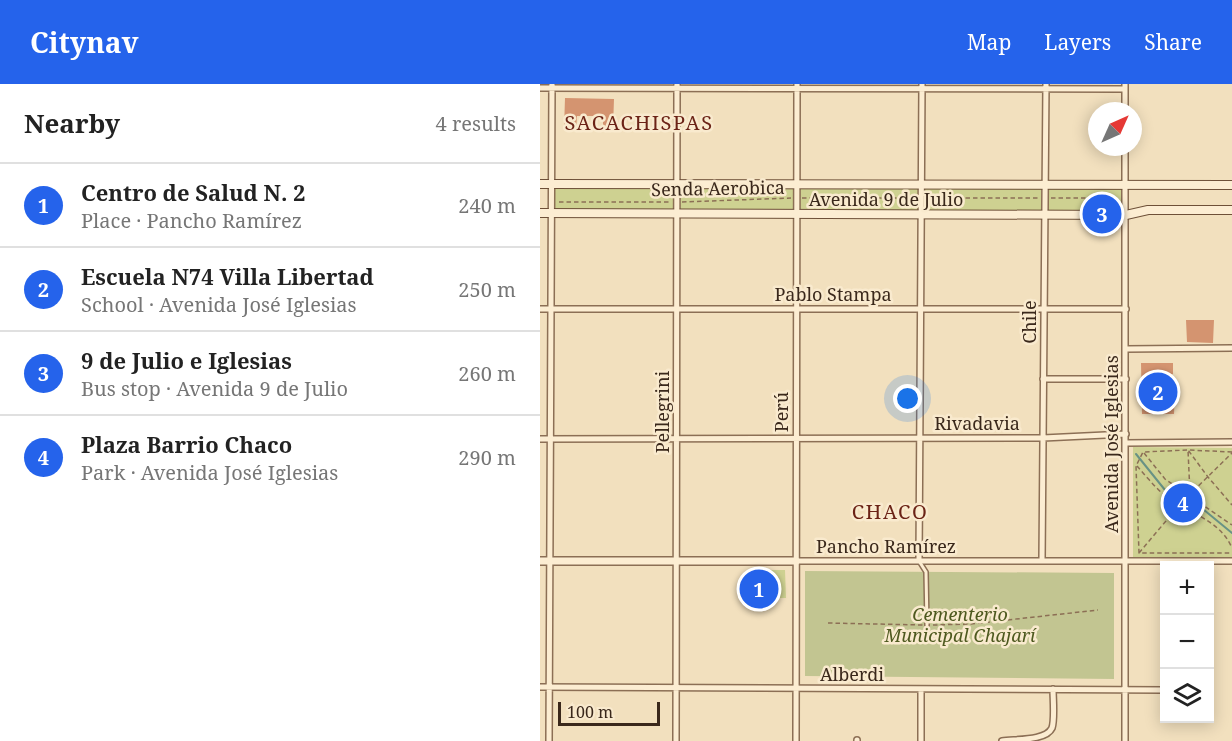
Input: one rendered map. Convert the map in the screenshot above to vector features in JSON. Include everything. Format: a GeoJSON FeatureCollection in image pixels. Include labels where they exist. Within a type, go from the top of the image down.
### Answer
{"type":"FeatureCollection","features":[{"type":"Feature","properties":{"kind":"main road","name":"Avenida 9 de Julio"},"geometry":{"type":"LineString","coordinates":[[540,184],[1232,185]]}},
{"type":"Feature","properties":{"kind":"main road","name":"Avenida 9 de Julio"},"geometry":{"type":"LineString","coordinates":[[540,213],[1126,214],[1148,210],[1232,210]]}},
{"type":"Feature","properties":{"kind":"street"},"geometry":{"type":"LineString","coordinates":[[549,741],[552,86]]}},
{"type":"Feature","properties":{"kind":"street"},"geometry":{"type":"LineString","coordinates":[[540,88],[552,86],[1125,87]]}},
{"type":"Feature","properties":{"kind":"street","name":"Pellegrini"},"geometry":{"type":"LineString","coordinates":[[676,741],[677,86]]}},
{"type":"Feature","properties":{"kind":"street","name":"Perú"},"geometry":{"type":"LineString","coordinates":[[796,741],[797,86]]}},
{"type":"Feature","properties":{"kind":"street"},"geometry":{"type":"LineString","coordinates":[[919,561],[922,86]]}},
{"type":"Feature","properties":{"kind":"street","name":"Chile"},"geometry":{"type":"LineString","coordinates":[[1042,561],[1046,86]]}},
{"type":"Feature","properties":{"kind":"street","name":"Avenida José Iglesias"},"geometry":{"type":"LineString","coordinates":[[1125,156],[1125,741]]}},
{"type":"Feature","properties":{"kind":"street","name":"Pablo Stampa"},"geometry":{"type":"LineString","coordinates":[[540,309],[1126,309]]}},
{"type":"Feature","properties":{"kind":"street"},"geometry":{"type":"LineString","coordinates":[[1126,349],[1232,348]]}},
{"type":"Feature","properties":{"kind":"street"},"geometry":{"type":"LineString","coordinates":[[1043,379],[1126,379]]}},
{"type":"Feature","properties":{"kind":"street","name":"Rivadavia"},"geometry":{"type":"LineString","coordinates":[[540,439],[1043,438],[1126,434]]}},
{"type":"Feature","properties":{"kind":"street"},"geometry":{"type":"LineString","coordinates":[[1126,443],[1232,442]]}},
{"type":"Feature","properties":{"kind":"street","name":"Pancho Ramírez"},"geometry":{"type":"LineString","coordinates":[[540,561],[1232,561]]}},
{"type":"Feature","properties":{"kind":"street","name":"Alberdi"},"geometry":{"type":"LineString","coordinates":[[540,687],[1160,690]]}},
{"type":"Feature","properties":{"kind":"street"},"geometry":{"type":"LineString","coordinates":[[921,689],[921,741]]}},
{"type":"Feature","properties":{"kind":"street"},"geometry":{"type":"LineString","coordinates":[[1002,741],[1040,738],[1047,735],[1052,728],[1053,689]]}},
{"type":"Feature","properties":{"kind":"lane"},"geometry":{"type":"LineString","coordinates":[[919,561],[926,572],[927,625]]}},
{"type":"Feature","properties":{"kind":"path","name":"Senda Aerobica"},"geometry":{"type":"LineString","coordinates":[[551,202],[676,202],[797,198],[1112,198]]}},
{"type":"Feature","properties":{"kind":"path"},"geometry":{"type":"LineString","coordinates":[[1188,450],[1232,506]]}},
{"type":"Feature","properties":{"kind":"path"},"geometry":{"type":"LineString","coordinates":[[1188,450],[1190,495]]}},
{"type":"Feature","properties":{"kind":"path"},"geometry":{"type":"LineString","coordinates":[[1143,452],[1188,450],[1232,452]]}},
{"type":"Feature","properties":{"kind":"path"},"geometry":{"type":"LineString","coordinates":[[1139,553],[1137,464],[1143,452]]}},
{"type":"Feature","properties":{"kind":"path"},"geometry":{"type":"LineString","coordinates":[[1143,452],[1166,479],[1232,525]]}},
{"type":"Feature","properties":{"kind":"path"},"geometry":{"type":"LineString","coordinates":[[1139,553],[1181,503],[1232,452]]}},
{"type":"Feature","properties":{"kind":"path"},"geometry":{"type":"LineString","coordinates":[[1137,464],[1164,494],[1213,525],[1228,540],[1232,548]]}},
{"type":"Feature","properties":{"kind":"path"},"geometry":{"type":"LineString","coordinates":[[1139,553],[1232,553]]}},
{"type":"Feature","properties":{"kind":"path"},"geometry":{"type":"LineString","coordinates":[[828,623],[971,624],[1098,610]]}},
{"type":"Feature","properties":{"kind":"green space"},"geometry":{"type":"Polygon","coordinates":[[[553,186],[674,186],[674,211],[554,211],[553,186]]]}},
{"type":"Feature","properties":{"kind":"green space"},"geometry":{"type":"Polygon","coordinates":[[[679,187],[794,188],[794,211],[679,211],[679,187]]]}},
{"type":"Feature","properties":{"kind":"green space"},"geometry":{"type":"Polygon","coordinates":[[[800,187],[918,188],[918,211],[800,211],[800,187]]]}},
{"type":"Feature","properties":{"kind":"green space"},"geometry":{"type":"Polygon","coordinates":[[[924,188],[1041,188],[1041,211],[925,211],[924,188]]]}},
{"type":"Feature","properties":{"kind":"green space"},"geometry":{"type":"Polygon","coordinates":[[[1048,188],[1121,188],[1122,212],[1048,211],[1048,188]]]}},
{"type":"Feature","properties":{"kind":"green space"},"geometry":{"type":"Polygon","coordinates":[[[1133,447],[1232,448],[1232,558],[1133,557],[1133,447]]]}},
{"type":"Feature","properties":{"kind":"green space"},"geometry":{"type":"Polygon","coordinates":[[[768,570],[785,570],[786,598],[769,598],[768,570]]]}},
{"type":"Feature","properties":{"kind":"green space","name":"Cementerio Municipal Chajarí"},"geometry":{"type":"Polygon","coordinates":[[[805,571],[1114,573],[1114,679],[805,676],[805,571]]]}},
{"type":"Feature","properties":{"kind":"building"},"geometry":{"type":"Polygon","coordinates":[[[565,98],[614,99],[613,128],[603,127],[603,116],[577,116],[576,130],[564,129],[565,98]]]}},
{"type":"Feature","properties":{"kind":"building"},"geometry":{"type":"Polygon","coordinates":[[[1186,320],[1214,320],[1213,343],[1187,342],[1186,320]]]}},
{"type":"Feature","properties":{"kind":"building"},"geometry":{"type":"Polygon","coordinates":[[[1141,363],[1173,363],[1173,374],[1152,374],[1152,387],[1175,387],[1174,414],[1142,414],[1141,363]]]}},
{"type":"Feature","properties":{"kind":"building"},"geometry":{"type":"Polygon","coordinates":[[[768,574],[769,603],[751,604],[750,575],[768,574]]]}},
{"type":"Feature","properties":{"kind":"waterway"},"geometry":{"type":"LineString","coordinates":[[1136,454],[1165,490],[1198,505],[1232,533]]}},
{"type":"Feature","properties":{"kind":"place","name":"9 de Julio e Iglesias"},"geometry":{"type":"Point","coordinates":[1102,214]}},
{"type":"Feature","properties":{"kind":"place","name":"Escuela N74 Villa Libertad"},"geometry":{"type":"Point","coordinates":[1158,392]}},
{"type":"Feature","properties":{"kind":"place","name":"Plaza Barrio Chaco"},"geometry":{"type":"Point","coordinates":[1183,503]}},
{"type":"Feature","properties":{"kind":"place","name":"Centro de Salud N. 2"},"geometry":{"type":"Point","coordinates":[759,589]}},
{"type":"Feature","properties":{"kind":"district","name":"SACACHISPAS"},"geometry":{"type":"Point","coordinates":[639,122]}},
{"type":"Feature","properties":{"kind":"district","name":"CHACO"},"geometry":{"type":"Point","coordinates":[890,511]}}]}
